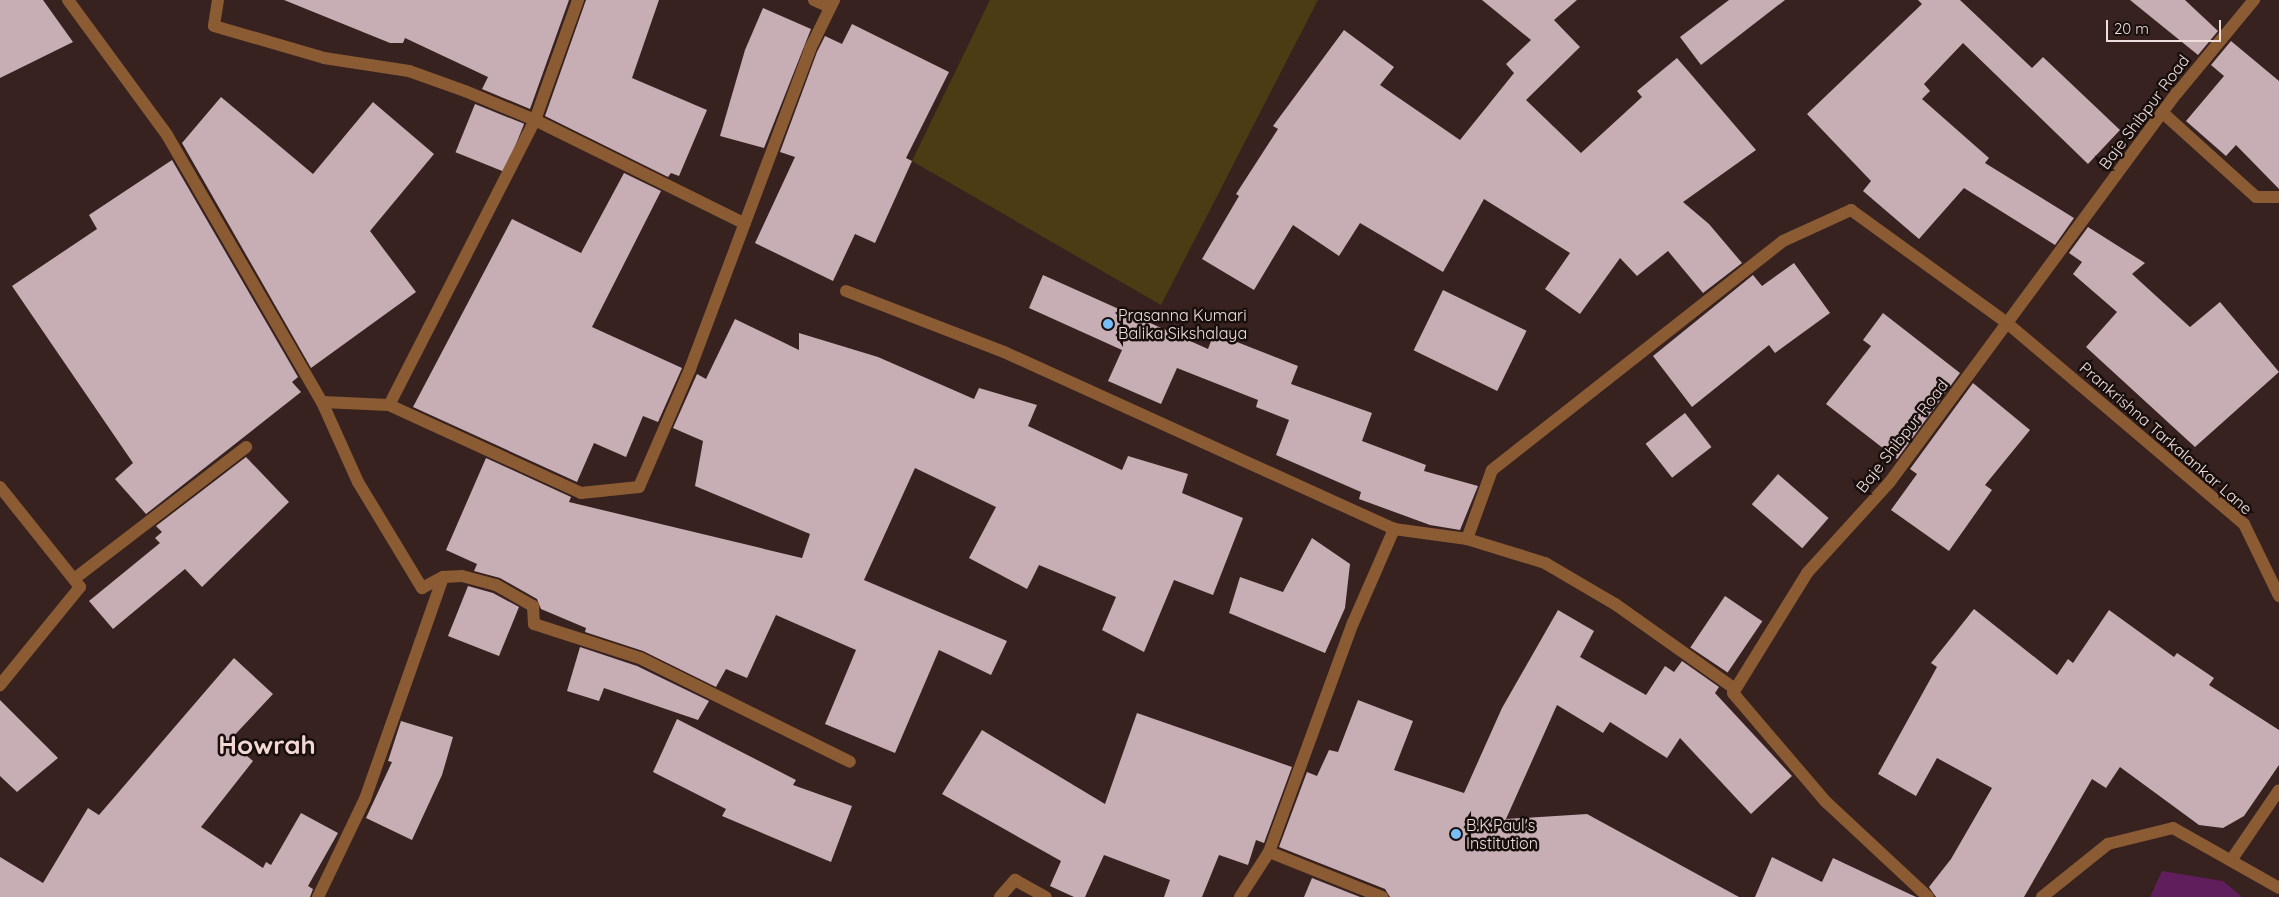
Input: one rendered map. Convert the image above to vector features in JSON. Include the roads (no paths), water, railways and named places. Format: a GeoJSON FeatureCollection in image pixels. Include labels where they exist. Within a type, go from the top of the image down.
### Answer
{"type":"FeatureCollection","features":[{"type":"Feature","properties":{"kind":"street"},"geometry":{"type":"LineString","coordinates":[[68,0],[167,136],[322,402],[358,482],[417,582],[429,587],[443,577],[462,576],[496,585],[534,606],[534,624],[640,658],[850,762]]}},
{"type":"Feature","properties":{"kind":"street"},"geometry":{"type":"LineString","coordinates":[[218,0],[214,26],[324,58],[409,71],[535,120],[745,224]]}},
{"type":"Feature","properties":{"kind":"street"},"geometry":{"type":"LineString","coordinates":[[389,405],[535,120],[578,0]]}},
{"type":"Feature","properties":{"kind":"street"},"geometry":{"type":"LineString","coordinates":[[322,402],[389,405],[581,492],[639,487],[745,224],[810,49],[832,3],[814,0]]}},
{"type":"Feature","properties":{"kind":"street","name":"Baje Shibpur Road"},"geometry":{"type":"LineString","coordinates":[[1735,689],[1807,573],[1889,483],[2163,113],[2254,0]]}},
{"type":"Feature","properties":{"kind":"street"},"geometry":{"type":"LineString","coordinates":[[2163,113],[2256,197],[2279,197]]}},
{"type":"Feature","properties":{"kind":"street","name":"Prankrishna Tarkalankar Lane"},"geometry":{"type":"LineString","coordinates":[[1467,539],[1492,470],[1783,241],[1851,210],[2006,324],[2244,524],[2279,596]]}},
{"type":"Feature","properties":{"kind":"street"},"geometry":{"type":"LineString","coordinates":[[846,291],[1004,352],[1394,529],[1467,539],[1545,563],[1615,604],[1735,689],[1733,693],[1826,802],[1928,897]]}},
{"type":"Feature","properties":{"kind":"street"},"geometry":{"type":"LineString","coordinates":[[74,579],[246,447]]}},
{"type":"Feature","properties":{"kind":"street"},"geometry":{"type":"LineString","coordinates":[[0,487],[80,587],[0,686]]}},
{"type":"Feature","properties":{"kind":"street"},"geometry":{"type":"LineString","coordinates":[[1240,897],[1269,852],[1353,623],[1394,529]]}},
{"type":"Feature","properties":{"kind":"street"},"geometry":{"type":"LineString","coordinates":[[318,897],[365,799],[443,577]]}},
{"type":"Feature","properties":{"kind":"street"},"geometry":{"type":"LineString","coordinates":[[2232,859],[2279,790]]}},
{"type":"Feature","properties":{"kind":"street"},"geometry":{"type":"LineString","coordinates":[[2042,897],[2108,844],[2173,828],[2232,859],[2279,888]]}},
{"type":"Feature","properties":{"kind":"street"},"geometry":{"type":"LineString","coordinates":[[1269,852],[1382,897]]}},
{"type":"Feature","properties":{"kind":"street"},"geometry":{"type":"LineString","coordinates":[[1000,897],[1015,880],[1046,897]]}},
{"type":"Feature","properties":{"kind":"place","name":"Prasanna Kumari Balika Sikshalaya"},"geometry":{"type":"Point","coordinates":[1108,324]}},
{"type":"Feature","properties":{"kind":"place","name":"B.K.Paul's Institution"},"geometry":{"type":"Point","coordinates":[1456,834]}},
{"type":"Feature","properties":{"kind":"district","name":"Howrah"},"geometry":{"type":"Point","coordinates":[267,745]}}]}
